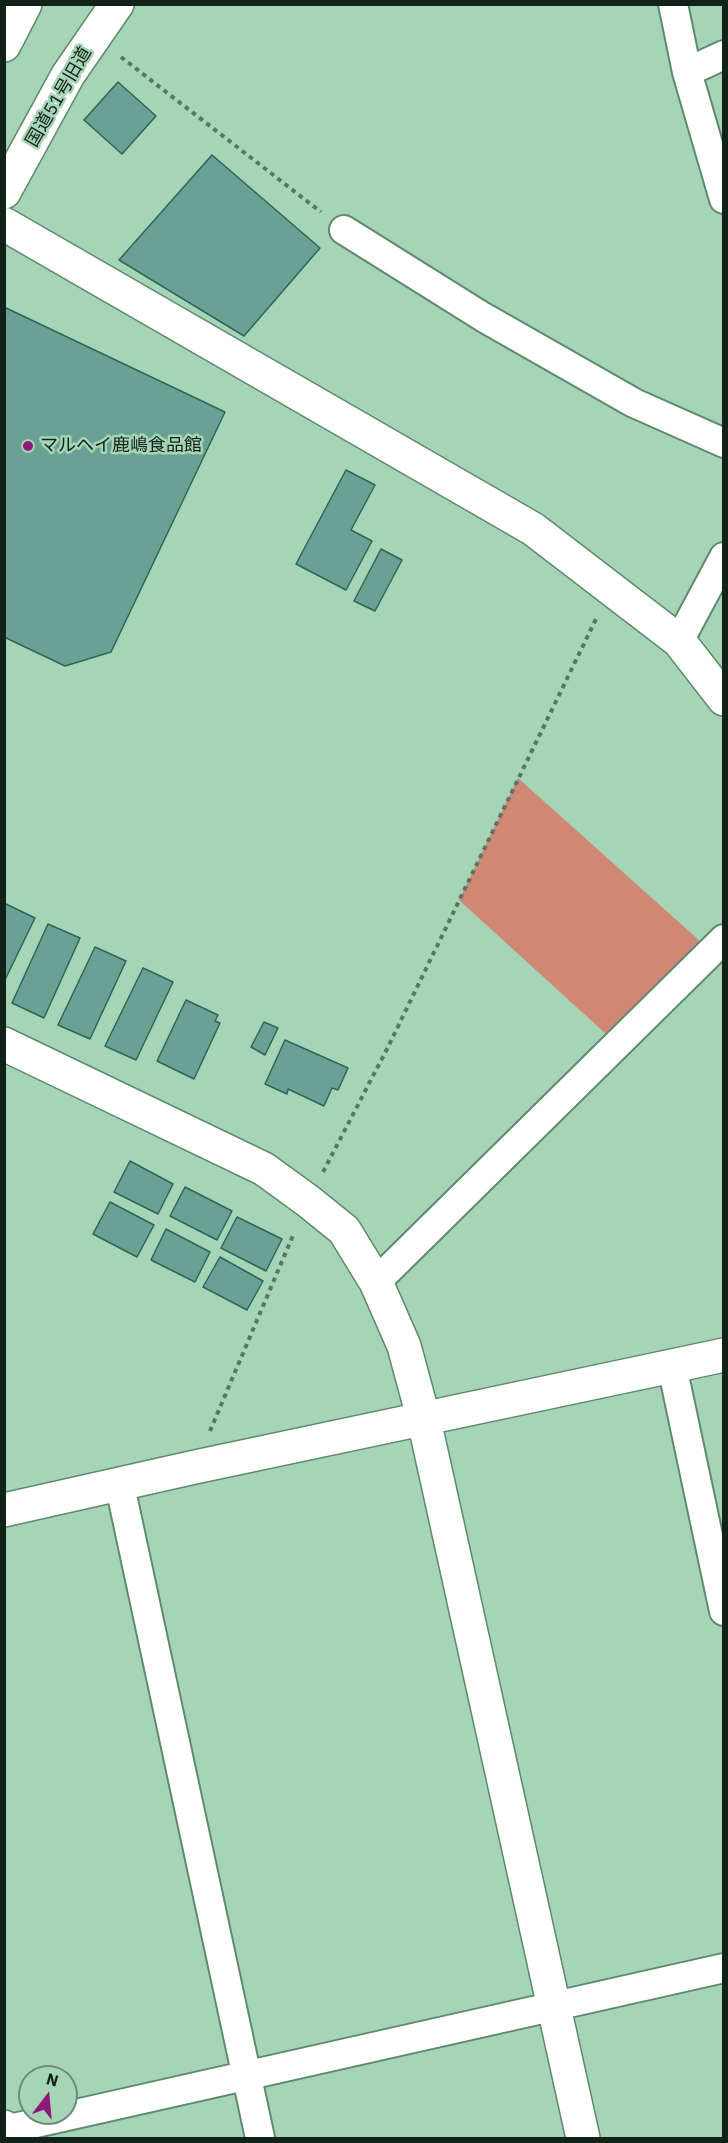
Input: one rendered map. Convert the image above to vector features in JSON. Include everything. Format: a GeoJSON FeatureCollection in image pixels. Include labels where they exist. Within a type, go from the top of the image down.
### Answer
{"type":"FeatureCollection","features":[{"type":"Feature","properties":{"kind":"main road"},"geometry":{"type":"LineString","coordinates":[[4,45],[25,4]]}},
{"type":"Feature","properties":{"kind":"main road","name":"国道51号旧道"},"geometry":{"type":"LineString","coordinates":[[4,192],[68,75],[117,4]]}},
{"type":"Feature","properties":{"kind":"main road"},"geometry":{"type":"LineString","coordinates":[[4,224],[533,529],[679,641],[723,699]]}},
{"type":"Feature","properties":{"kind":"main road"},"geometry":{"type":"LineString","coordinates":[[4,1044],[264,1169],[344,1230],[376,1282],[404,1346],[424,1420],[583,2139]]}},
{"type":"Feature","properties":{"kind":"main road"},"geometry":{"type":"LineString","coordinates":[[4,1510],[723,1355]]}},
{"type":"Feature","properties":{"kind":"main road"},"geometry":{"type":"LineString","coordinates":[[5,2129],[7,2139]]}},
{"type":"Feature","properties":{"kind":"street"},"geometry":{"type":"LineString","coordinates":[[673,4],[687,72],[723,199]]}},
{"type":"Feature","properties":{"kind":"street"},"geometry":{"type":"LineString","coordinates":[[687,72],[723,55]]}},
{"type":"Feature","properties":{"kind":"street"},"geometry":{"type":"LineString","coordinates":[[344,230],[483,317],[634,403],[723,443]]}},
{"type":"Feature","properties":{"kind":"street"},"geometry":{"type":"LineString","coordinates":[[679,641],[723,557]]}},
{"type":"Feature","properties":{"kind":"street"},"geometry":{"type":"LineString","coordinates":[[376,1282],[723,939]]}},
{"type":"Feature","properties":{"kind":"street"},"geometry":{"type":"LineString","coordinates":[[672,1366],[723,1611]]}},
{"type":"Feature","properties":{"kind":"street"},"geometry":{"type":"LineString","coordinates":[[120,1486],[260,2139]]}},
{"type":"Feature","properties":{"kind":"street"},"geometry":{"type":"LineString","coordinates":[[5,2129],[723,1968]]}},
{"type":"Feature","properties":{"kind":"path"},"geometry":{"type":"LineString","coordinates":[[95,36],[344,230]]}},
{"type":"Feature","properties":{"kind":"path"},"geometry":{"type":"LineString","coordinates":[[195,1467],[308,1201],[387,1049],[610,589]]}},
{"type":"Feature","properties":{"kind":"shaded area"},"geometry":{"type":"Polygon","coordinates":[[[518,778],[711,951],[617,1044],[459,900],[518,778]]]}},
{"type":"Feature","properties":{"kind":"building"},"geometry":{"type":"Polygon","coordinates":[[[118,82],[156,116],[122,154],[84,120],[118,82]]]}},
{"type":"Feature","properties":{"kind":"building"},"geometry":{"type":"Polygon","coordinates":[[[212,155],[320,248],[244,336],[119,260],[212,155]]]}},
{"type":"Feature","properties":{"kind":"building"},"geometry":{"type":"Polygon","coordinates":[[[4,307],[225,412],[111,652],[65,666],[4,637],[4,307]]]}},
{"type":"Feature","properties":{"kind":"building"},"geometry":{"type":"Polygon","coordinates":[[[346,470],[375,485],[351,530],[372,541],[346,590],[296,564],[346,470]]]}},
{"type":"Feature","properties":{"kind":"building"},"geometry":{"type":"Polygon","coordinates":[[[381,549],[402,560],[375,611],[354,601],[381,549]]]}},
{"type":"Feature","properties":{"kind":"building"},"geometry":{"type":"Polygon","coordinates":[[[4,903],[35,918],[4,982],[4,903]]]}},
{"type":"Feature","properties":{"kind":"building"},"geometry":{"type":"Polygon","coordinates":[[[48,924],[80,938],[44,1018],[12,1003],[48,924]]]}},
{"type":"Feature","properties":{"kind":"building"},"geometry":{"type":"Polygon","coordinates":[[[95,947],[126,961],[90,1039],[58,1025],[95,947]]]}},
{"type":"Feature","properties":{"kind":"building"},"geometry":{"type":"Polygon","coordinates":[[[143,968],[173,982],[136,1060],[105,1046],[143,968]]]}},
{"type":"Feature","properties":{"kind":"building"},"geometry":{"type":"Polygon","coordinates":[[[186,1000],[218,1015],[215,1021],[220,1023],[194,1079],[157,1061],[186,1000]]]}},
{"type":"Feature","properties":{"kind":"building"},"geometry":{"type":"Polygon","coordinates":[[[264,1022],[278,1028],[265,1055],[251,1047],[264,1022]]]}},
{"type":"Feature","properties":{"kind":"building"},"geometry":{"type":"Polygon","coordinates":[[[285,1040],[348,1068],[338,1090],[332,1088],[324,1106],[288,1089],[287,1094],[265,1084],[285,1040]]]}},
{"type":"Feature","properties":{"kind":"building"},"geometry":{"type":"Polygon","coordinates":[[[130,1161],[173,1184],[158,1214],[114,1192],[130,1161]]]}},
{"type":"Feature","properties":{"kind":"building"},"geometry":{"type":"Polygon","coordinates":[[[185,1187],[232,1211],[217,1240],[170,1216],[185,1187]]]}},
{"type":"Feature","properties":{"kind":"building"},"geometry":{"type":"Polygon","coordinates":[[[110,1202],[154,1225],[137,1257],[93,1234],[110,1202]]]}},
{"type":"Feature","properties":{"kind":"building"},"geometry":{"type":"Polygon","coordinates":[[[237,1217],[282,1239],[266,1271],[221,1248],[237,1217]]]}},
{"type":"Feature","properties":{"kind":"building"},"geometry":{"type":"Polygon","coordinates":[[[166,1229],[210,1252],[195,1282],[151,1260],[166,1229]]]}},
{"type":"Feature","properties":{"kind":"building"},"geometry":{"type":"Polygon","coordinates":[[[220,1257],[263,1281],[247,1310],[203,1287],[220,1257]]]}},
{"type":"Feature","properties":{"kind":"place","name":"マルヘイ鹿嶋食品館"},"geometry":{"type":"Point","coordinates":[28,446]}}]}
